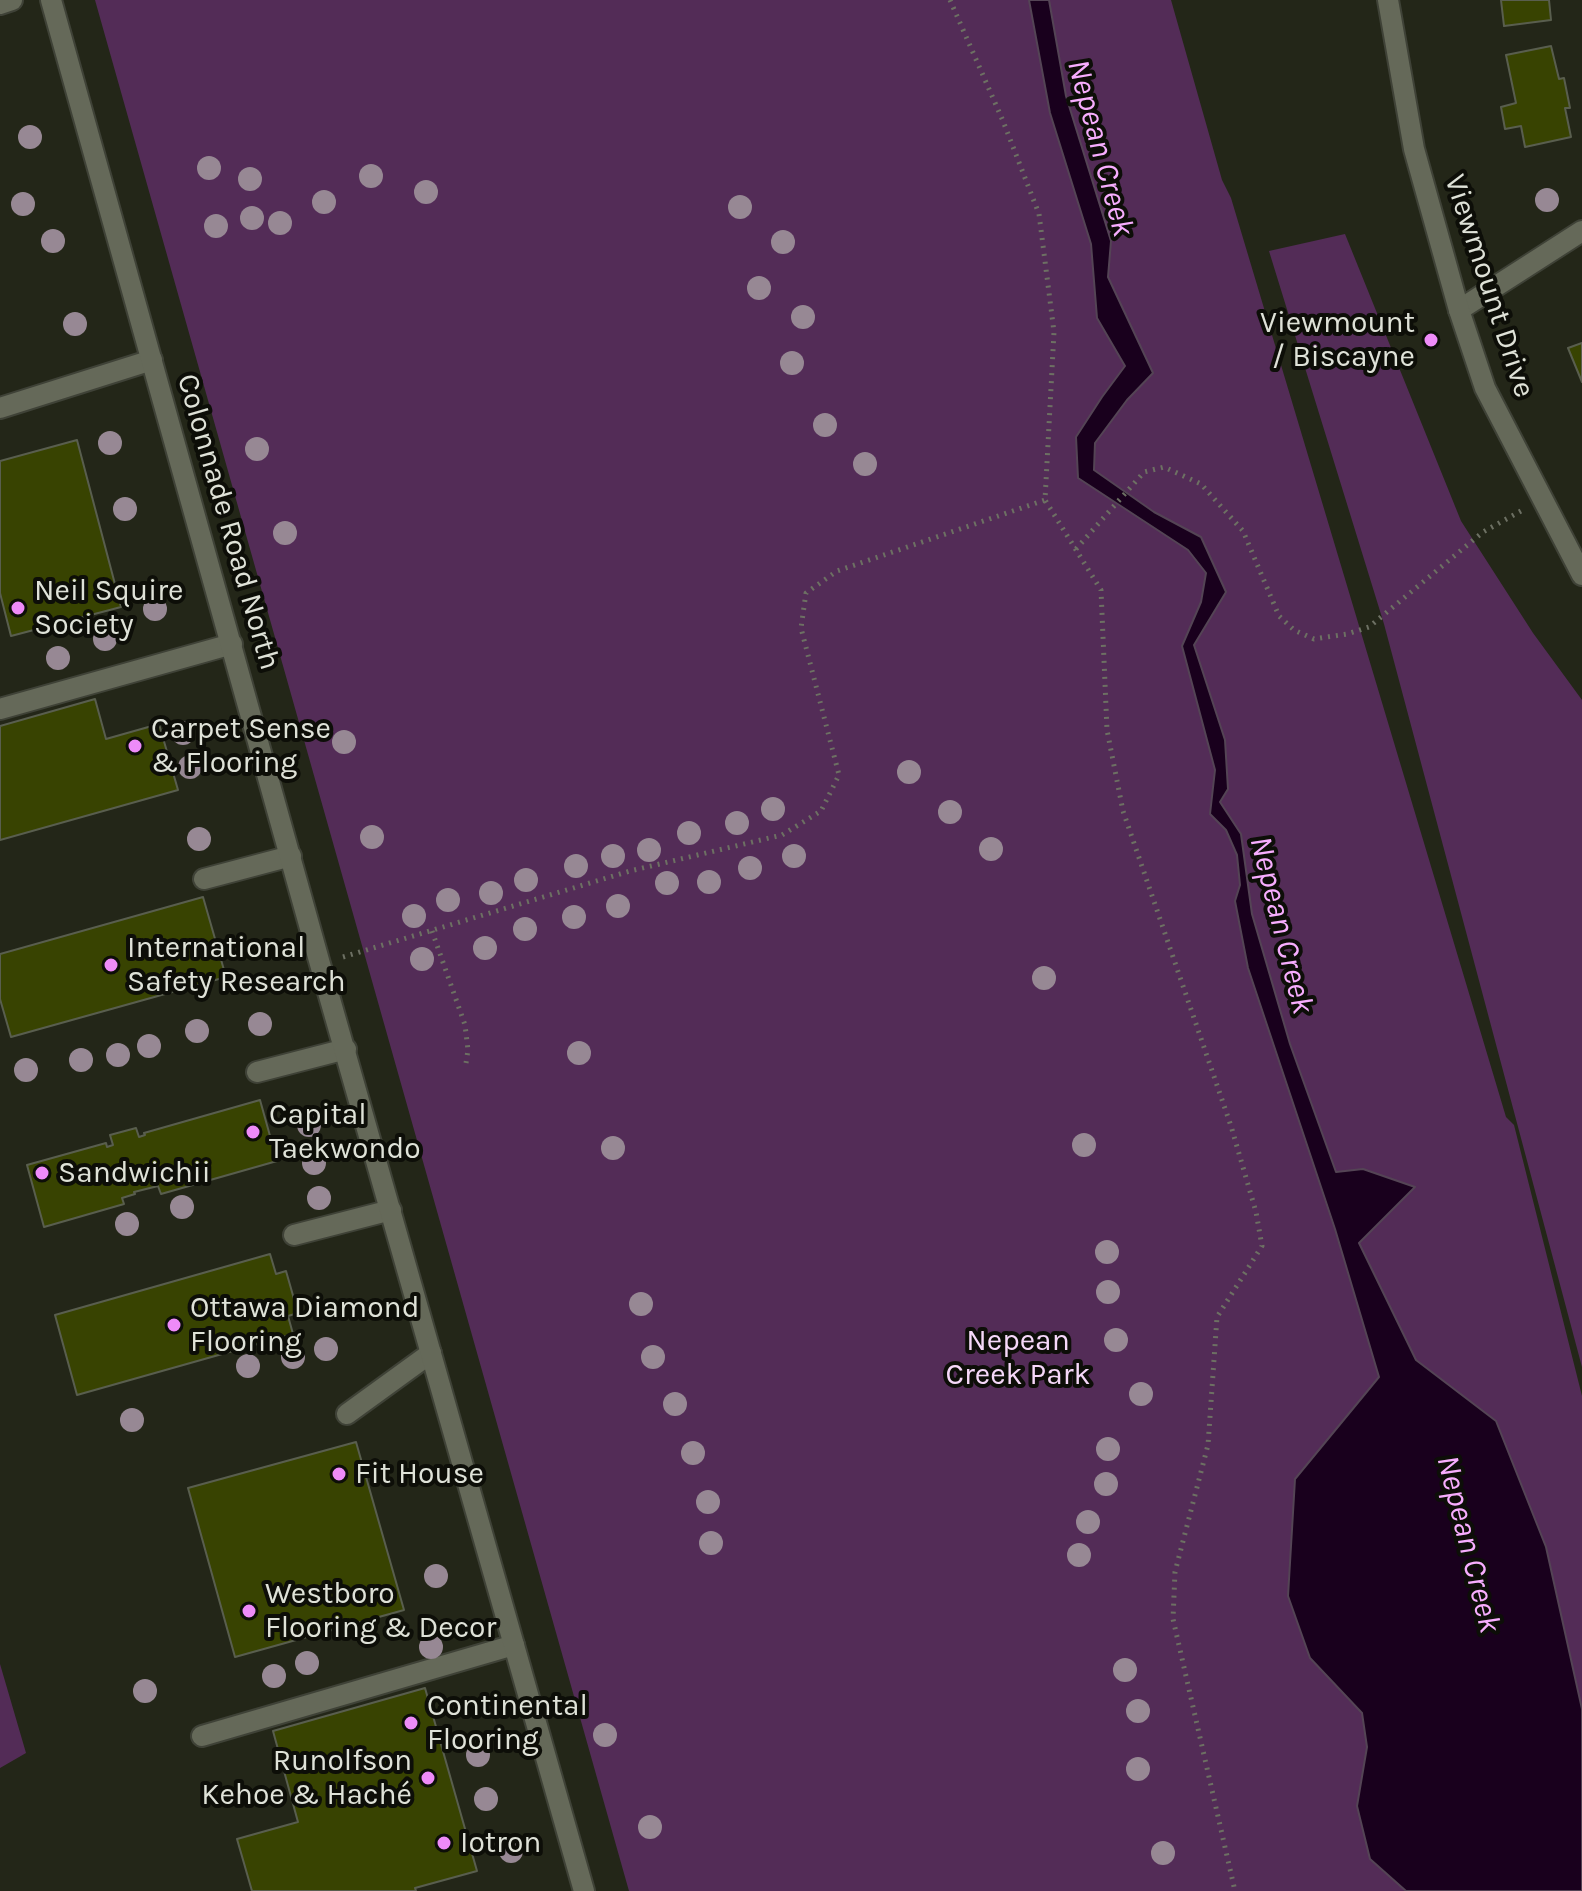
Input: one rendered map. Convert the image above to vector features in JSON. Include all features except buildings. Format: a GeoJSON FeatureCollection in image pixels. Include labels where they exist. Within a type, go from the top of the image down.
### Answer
{"type":"FeatureCollection","features":[{"type":"Feature","properties":{"kind":"street"},"geometry":{"type":"LineString","coordinates":[[0,4],[12,0]]}},
{"type":"Feature","properties":{"kind":"street","name":"Colonnade Road North"},"geometry":{"type":"LineString","coordinates":[[51,0],[320,964],[584,1891]]}},
{"type":"Feature","properties":{"kind":"street","name":"Viewmount Drive"},"geometry":{"type":"LineString","coordinates":[[1388,0],[1414,149],[1459,310],[1485,388],[1582,575]]}},
{"type":"Feature","properties":{"kind":"street"},"geometry":{"type":"LineString","coordinates":[[1459,310],[1582,231]]}},
{"type":"Feature","properties":{"kind":"street"},"geometry":{"type":"LineString","coordinates":[[0,408],[152,360]]}},
{"type":"Feature","properties":{"kind":"street"},"geometry":{"type":"LineString","coordinates":[[0,709],[232,644]]}},
{"type":"Feature","properties":{"kind":"street"},"geometry":{"type":"LineString","coordinates":[[204,879],[291,856]]}},
{"type":"Feature","properties":{"kind":"street"},"geometry":{"type":"LineString","coordinates":[[257,1072],[346,1049]]}},
{"type":"Feature","properties":{"kind":"street"},"geometry":{"type":"LineString","coordinates":[[294,1235],[391,1210]]}},
{"type":"Feature","properties":{"kind":"street"},"geometry":{"type":"LineString","coordinates":[[347,1414],[431,1353]]}},
{"type":"Feature","properties":{"kind":"street"},"geometry":{"type":"LineString","coordinates":[[202,1736],[514,1645]]}},
{"type":"Feature","properties":{"kind":"path"},"geometry":{"type":"LineString","coordinates":[[950,0],[1003,121],[1039,214],[1054,332],[1045,500],[1101,590],[1107,730],[1123,811],[1231,1126],[1256,1212],[1262,1246],[1217,1317],[1208,1445],[1175,1572],[1173,1619],[1235,1891]]}},
{"type":"Feature","properties":{"kind":"path"},"geometry":{"type":"LineString","coordinates":[[1076,549],[1144,472],[1164,467],[1201,484],[1243,531],[1279,616],[1294,630],[1314,639],[1369,627],[1483,532],[1542,500]]}},
{"type":"Feature","properties":{"kind":"path"},"geometry":{"type":"LineString","coordinates":[[320,964],[630,871],[782,835],[821,811],[839,775],[801,628],[806,593],[837,571],[1045,500]]}},
{"type":"Feature","properties":{"kind":"path"},"geometry":{"type":"LineString","coordinates":[[432,931],[465,1025],[466,1063]]}},
{"type":"Feature","properties":{"kind":"green space","name":"Nepean Creek Park"},"geometry":{"type":"Polygon","coordinates":[[[95,0],[1171,0],[1222,180],[1231,198],[1506,1117],[1514,1125],[1582,1396],[1582,1891],[629,1891],[95,0]]]}},
{"type":"Feature","properties":{"kind":"green space"},"geometry":{"type":"Polygon","coordinates":[[[1345,234],[1461,521],[1533,633],[1582,700],[1582,1367],[1384,624],[1269,251],[1345,234]]]}},
{"type":"Feature","properties":{"kind":"green space"},"geometry":{"type":"Polygon","coordinates":[[[0,1664],[26,1753],[0,1768],[0,1664]]]}},
{"type":"Feature","properties":{"kind":"water","name":"Nepean Creek"},"geometry":{"type":"Polygon","coordinates":[[[1029,0],[1049,0],[1066,96],[1111,241],[1108,277],[1153,373],[1127,400],[1095,443],[1094,470],[1154,512],[1201,537],[1226,592],[1194,645],[1225,740],[1228,789],[1220,802],[1241,834],[1252,914],[1290,1044],[1336,1172],[1363,1169],[1415,1187],[1359,1243],[1416,1360],[1496,1421],[1546,1547],[1582,1709],[1582,1891],[1406,1891],[1370,1859],[1357,1806],[1367,1747],[1362,1713],[1310,1658],[1288,1596],[1295,1479],[1379,1377],[1335,1229],[1248,968],[1235,901],[1240,885],[1237,855],[1226,830],[1210,814],[1215,770],[1182,646],[1201,602],[1206,573],[1188,550],[1078,478],[1076,437],[1125,366],[1097,318],[1091,244],[1050,113],[1029,0]]]}},
{"type":"Feature","properties":{"kind":"place","name":"Viewmount / Biscayne"},"geometry":{"type":"Point","coordinates":[1431,340]}},
{"type":"Feature","properties":{"kind":"place","name":"Neil Squire Society"},"geometry":{"type":"Point","coordinates":[18,608]}},
{"type":"Feature","properties":{"kind":"place","name":"Carpet Sense & Flooring"},"geometry":{"type":"Point","coordinates":[135,746]}},
{"type":"Feature","properties":{"kind":"place","name":"International Safety Research"},"geometry":{"type":"Point","coordinates":[111,965]}},
{"type":"Feature","properties":{"kind":"place","name":"Capital Taekwondo"},"geometry":{"type":"Point","coordinates":[253,1132]}},
{"type":"Feature","properties":{"kind":"place","name":"Sandwichii"},"geometry":{"type":"Point","coordinates":[42,1173]}},
{"type":"Feature","properties":{"kind":"place","name":"Ottawa Diamond Flooring"},"geometry":{"type":"Point","coordinates":[174,1325]}},
{"type":"Feature","properties":{"kind":"place","name":"Fit House"},"geometry":{"type":"Point","coordinates":[339,1474]}},
{"type":"Feature","properties":{"kind":"place","name":"Westboro Flooring & Decor"},"geometry":{"type":"Point","coordinates":[249,1611]}},
{"type":"Feature","properties":{"kind":"place","name":"Continental Flooring"},"geometry":{"type":"Point","coordinates":[411,1723]}},
{"type":"Feature","properties":{"kind":"place","name":"Runolfson Kehoe & Haché"},"geometry":{"type":"Point","coordinates":[428,1778]}},
{"type":"Feature","properties":{"kind":"place","name":"Iotron"},"geometry":{"type":"Point","coordinates":[444,1843]}}]}
